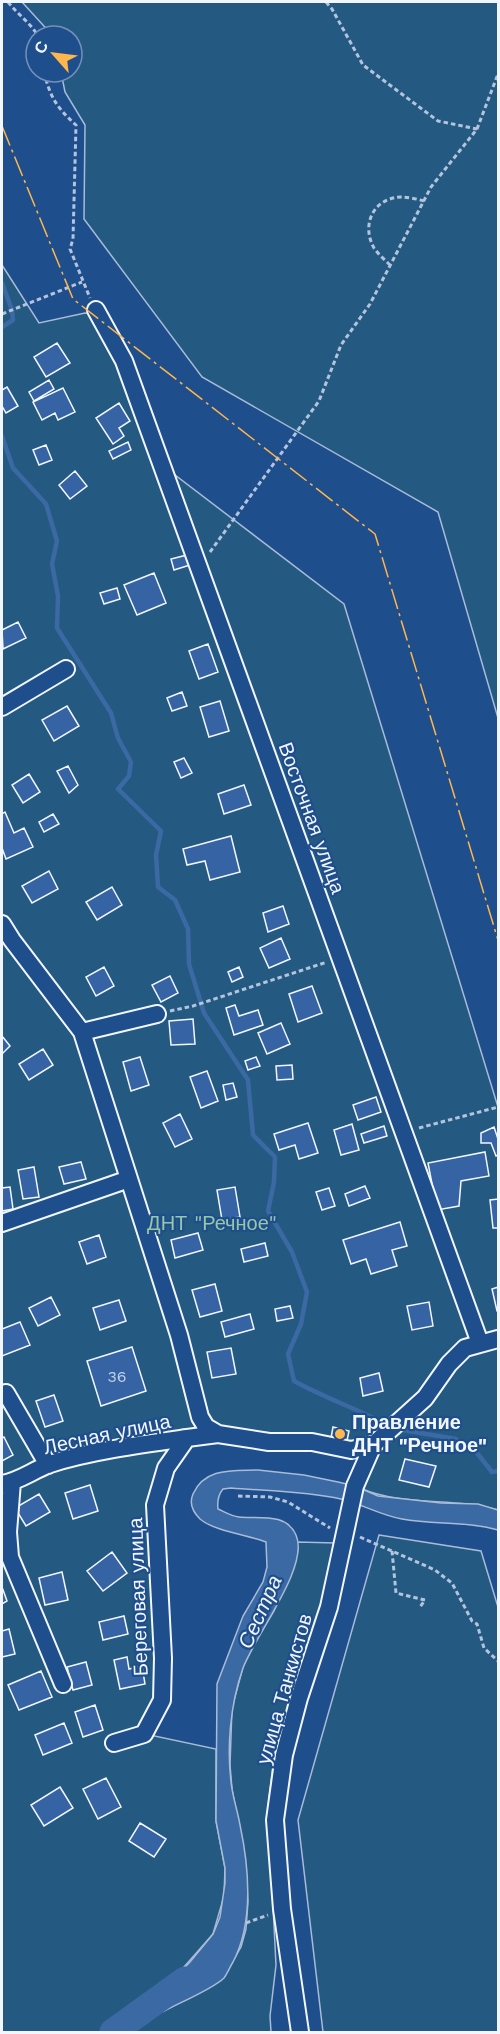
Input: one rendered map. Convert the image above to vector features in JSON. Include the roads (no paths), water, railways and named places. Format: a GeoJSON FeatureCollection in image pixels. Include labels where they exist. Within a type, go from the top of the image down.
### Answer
{"type":"FeatureCollection","features":[{"type":"Feature","properties":{"kind":"street","name":"Восточная улица"},"geometry":{"type":"LineString","coordinates":[[96,310],[124,361],[480,1343]]}},
{"type":"Feature","properties":{"kind":"street"},"geometry":{"type":"LineString","coordinates":[[2,707],[66,669]]}},
{"type":"Feature","properties":{"kind":"street"},"geometry":{"type":"LineString","coordinates":[[2,924],[7,943],[82,1032],[179,1335],[200,1417],[206,1427],[218,1434]]}},
{"type":"Feature","properties":{"kind":"street"},"geometry":{"type":"LineString","coordinates":[[82,1032],[157,1014]]}},
{"type":"Feature","properties":{"kind":"street"},"geometry":{"type":"LineString","coordinates":[[2,1223],[129,1179]]}},
{"type":"Feature","properties":{"kind":"street"},"geometry":{"type":"LineString","coordinates":[[187,1438],[218,1434],[269,1442],[312,1442],[351,1450],[373,1446],[425,1398],[465,1348],[498,1339]]}},
{"type":"Feature","properties":{"kind":"street"},"geometry":{"type":"LineString","coordinates":[[6,1393],[48,1465]]}},
{"type":"Feature","properties":{"kind":"street","name":"Лесная улица"},"geometry":{"type":"LineString","coordinates":[[7,1483],[48,1465],[187,1438]]}},
{"type":"Feature","properties":{"kind":"street","name":"Береговая улица"},"geometry":{"type":"LineString","coordinates":[[114,1743],[144,1734],[162,1700],[163,1658],[154,1505],[166,1468],[187,1438]]}},
{"type":"Feature","properties":{"kind":"street","name":"улица Танкистов"},"geometry":{"type":"LineString","coordinates":[[300,2032],[282,1909],[275,1820],[284,1755],[299,1698],[329,1607],[355,1486],[373,1446]]}},
{"type":"Feature","properties":{"kind":"street"},"geometry":{"type":"LineString","coordinates":[[7,1483],[10,1557],[63,1684]]}},
{"type":"Feature","properties":{"kind":"water"},"geometry":{"type":"Polygon","coordinates":[[[258,1470],[304,1475],[338,1482],[355,1486],[378,1496],[441,1503],[478,1504],[498,1510],[498,1530],[474,1525],[402,1519],[349,1501],[313,1494],[231,1488],[221,1491],[218,1498],[218,1509],[231,1515],[271,1518],[286,1523],[296,1535],[298,1549],[289,1582],[243,1668],[232,1712],[229,1743],[230,1774],[246,1859],[248,1895],[240,1947],[224,1978],[164,2011],[149,1994],[177,1975],[190,1962],[213,1934],[220,1917],[225,1868],[216,1821],[217,1684],[243,1616],[263,1582],[267,1567],[266,1542],[222,1530],[206,1523],[194,1510],[192,1497],[198,1485],[212,1475],[230,1471],[258,1470]]]}},
{"type":"Feature","properties":{"kind":"waterway"},"geometry":{"type":"LineString","coordinates":[[2,283],[12,310],[13,320],[2,327]]}},
{"type":"Feature","properties":{"kind":"waterway"},"geometry":{"type":"LineString","coordinates":[[2,436],[13,468],[46,504],[57,541],[52,564],[58,596],[57,628],[111,713],[118,738],[131,762],[129,776],[118,789],[161,831],[156,855],[158,887],[175,900],[188,929],[189,964],[204,1013],[248,1080],[253,1135],[275,1157],[274,1182],[268,1211],[292,1252],[307,1292],[301,1324],[288,1354],[294,1381],[389,1426]]}},
{"type":"Feature","properties":{"kind":"waterway"},"geometry":{"type":"LineString","coordinates":[[397,1429],[456,1439],[477,1453],[492,1472],[498,1471]]}},
{"type":"Feature","properties":{"kind":"waterway","name":"Сестра"},"geometry":{"type":"LineString","coordinates":[[113,2032],[185,1980]]}},
{"type":"Feature","properties":{"kind":"place","name":"Правление ДНТ \"Речное\""},"geometry":{"type":"Point","coordinates":[340,1434]}},
{"type":"Feature","properties":{"kind":"park label","name":"ДНТ \"Речное\""},"geometry":{"type":"Point","coordinates":[212,1223]}}]}
